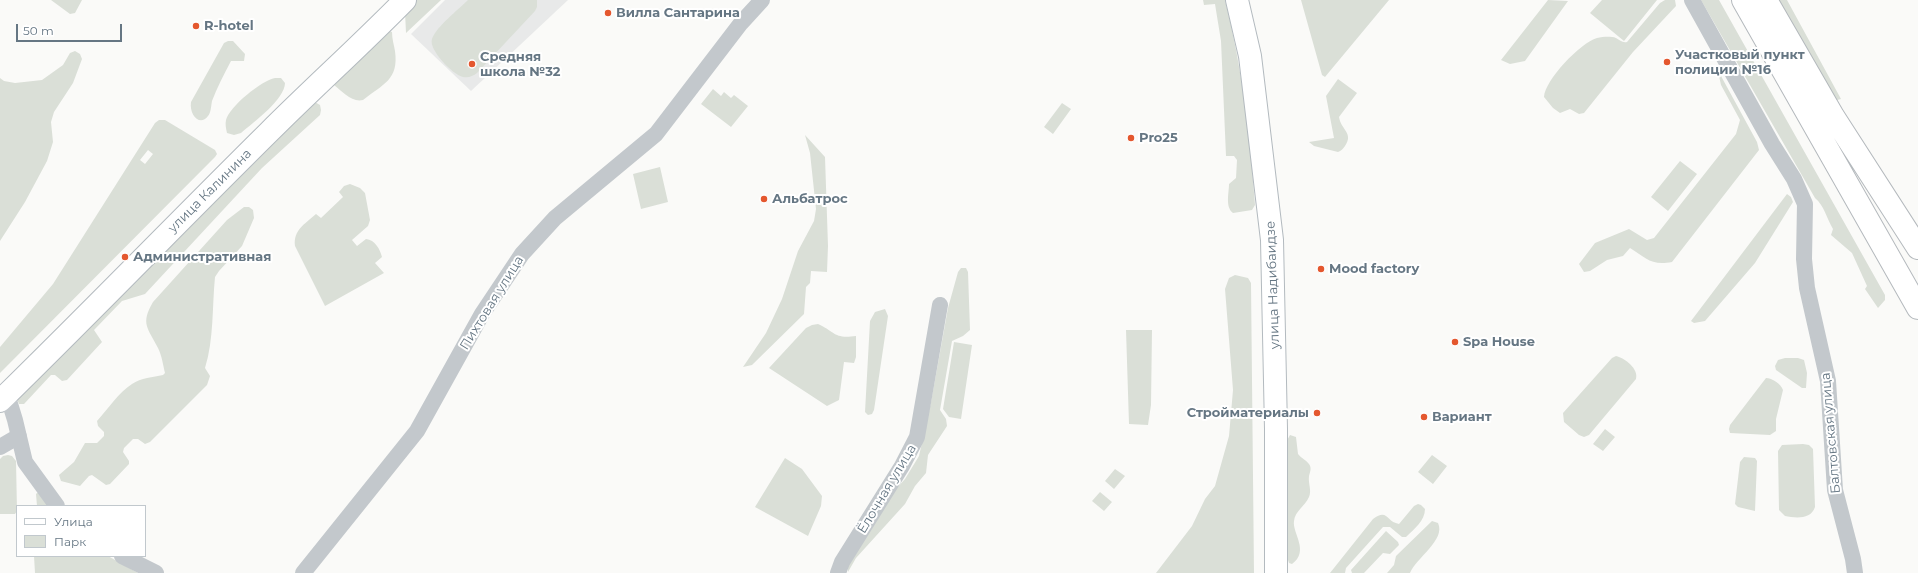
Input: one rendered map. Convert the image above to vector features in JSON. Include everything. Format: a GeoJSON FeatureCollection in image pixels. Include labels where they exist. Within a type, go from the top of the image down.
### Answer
{"type":"FeatureCollection","features":[{"type":"Feature","properties":{"kind":"main road","name":"улица Калинина"},"geometry":{"type":"LineString","coordinates":[[3,397],[88,315],[135,265],[269,131],[405,0]]}},
{"type":"Feature","properties":{"kind":"main road","name":"улица Надибаидзе"},"geometry":{"type":"LineString","coordinates":[[1237,0],[1250,56],[1272,240],[1275,376],[1276,573]]}},
{"type":"Feature","properties":{"kind":"main road"},"geometry":{"type":"LineString","coordinates":[[1743,0],[1918,308]]}},
{"type":"Feature","properties":{"kind":"main road"},"geometry":{"type":"LineString","coordinates":[[1766,0],[1798,58],[1833,116],[1918,248]]}},
{"type":"Feature","properties":{"kind":"street","name":"Пихтовая улица"},"geometry":{"type":"LineString","coordinates":[[303,573],[315,566],[417,431],[482,314],[514,265],[555,218],[656,134],[741,23],[762,0]]}},
{"type":"Feature","properties":{"kind":"street","name":"Балтовская улица"},"geometry":{"type":"LineString","coordinates":[[1692,0],[1772,144],[1794,178],[1805,204],[1806,221],[1804,259],[1807,288],[1828,381],[1835,490],[1853,559],[1855,573]]}},
{"type":"Feature","properties":{"kind":"street","name":"Ёлочная улица"},"geometry":{"type":"LineString","coordinates":[[838,573],[842,562],[902,466],[917,437],[940,305]]}},
{"type":"Feature","properties":{"kind":"street"},"geometry":{"type":"LineString","coordinates":[[3,397],[18,436],[25,462],[56,505]]}},
{"type":"Feature","properties":{"kind":"street"},"geometry":{"type":"LineString","coordinates":[[0,447],[18,436]]}},
{"type":"Feature","properties":{"kind":"street"},"geometry":{"type":"LineString","coordinates":[[124,557],[156,573]]}},
{"type":"Feature","properties":{"kind":"shaded area","name":"Средняя школа №32"},"geometry":{"type":"Polygon","coordinates":[[[445,0],[568,0],[471,91],[411,34],[445,0]]]}},
{"type":"Feature","properties":{"kind":"green space"},"geometry":{"type":"Polygon","coordinates":[[[51,0],[82,0],[75,13],[70,14],[51,0]]]}},
{"type":"Feature","properties":{"kind":"green space"},"geometry":{"type":"Polygon","coordinates":[[[415,0],[441,0],[406,33],[405,12],[415,0]]]}},
{"type":"Feature","properties":{"kind":"green space","name":"Средняя школа №32"},"geometry":{"type":"Polygon","coordinates":[[[468,0],[537,0],[537,7],[535,11],[477,73],[471,76],[463,77],[453,72],[437,55],[432,39],[434,34],[448,18],[468,0]]]}},
{"type":"Feature","properties":{"kind":"green space"},"geometry":{"type":"Polygon","coordinates":[[[1203,0],[1225,0],[1231,25],[1241,76],[1251,153],[1255,205],[1252,210],[1233,213],[1229,207],[1229,184],[1236,178],[1237,160],[1234,156],[1226,156],[1221,41],[1215,4],[1204,5],[1203,0]]]}},
{"type":"Feature","properties":{"kind":"green space"},"geometry":{"type":"Polygon","coordinates":[[[1301,0],[1389,0],[1325,77],[1322,75],[1301,0]]]}},
{"type":"Feature","properties":{"kind":"green space"},"geometry":{"type":"Polygon","coordinates":[[[1548,0],[1568,1],[1525,61],[1510,64],[1501,60],[1548,0]]]}},
{"type":"Feature","properties":{"kind":"green space"},"geometry":{"type":"Polygon","coordinates":[[[1602,0],[1657,0],[1624,41],[1590,13],[1602,0]]]}},
{"type":"Feature","properties":{"kind":"green space"},"geometry":{"type":"Polygon","coordinates":[[[1665,0],[1675,0],[1676,6],[1633,52],[1584,113],[1579,114],[1570,109],[1560,113],[1553,108],[1544,97],[1546,90],[1550,81],[1573,54],[1590,41],[1597,38],[1611,37],[1622,42],[1627,42],[1660,3],[1665,0]]]}},
{"type":"Feature","properties":{"kind":"green space"},"geometry":{"type":"Polygon","coordinates":[[[1701,0],[1719,0],[1885,295],[1885,300],[1878,308],[1865,289],[1867,286],[1852,253],[1831,235],[1833,229],[1823,208],[1815,198],[1701,0]]]}},
{"type":"Feature","properties":{"kind":"green space"},"geometry":{"type":"Polygon","coordinates":[[[1778,0],[1787,0],[1841,99],[1835,99],[1778,0]]]}},
{"type":"Feature","properties":{"kind":"green space"},"geometry":{"type":"Polygon","coordinates":[[[389,31],[392,32],[396,61],[392,75],[383,85],[363,100],[355,100],[334,85],[389,31]]]}},
{"type":"Feature","properties":{"kind":"green space"},"geometry":{"type":"Polygon","coordinates":[[[233,41],[245,54],[244,61],[231,61],[214,96],[209,115],[205,119],[199,120],[193,115],[191,102],[224,43],[233,41]]]}},
{"type":"Feature","properties":{"kind":"green space"},"geometry":{"type":"Polygon","coordinates":[[[75,51],[80,54],[82,59],[73,83],[54,112],[51,122],[53,142],[47,161],[25,202],[0,241],[0,78],[4,81],[15,83],[42,80],[63,65],[70,53],[75,51]]]}},
{"type":"Feature","properties":{"kind":"green space"},"geometry":{"type":"Polygon","coordinates":[[[1719,76],[1721,76],[1757,142],[1759,150],[1672,262],[1654,262],[1630,248],[1623,256],[1607,260],[1590,271],[1584,272],[1579,264],[1595,243],[1629,229],[1647,240],[1654,238],[1736,134],[1740,120],[1721,85],[1719,76]]]}},
{"type":"Feature","properties":{"kind":"green space"},"geometry":{"type":"Polygon","coordinates":[[[275,78],[281,78],[285,83],[284,89],[275,103],[261,117],[241,133],[234,135],[227,133],[226,120],[233,108],[254,89],[275,78]]]}},
{"type":"Feature","properties":{"kind":"green space"},"geometry":{"type":"Polygon","coordinates":[[[1338,79],[1357,93],[1339,117],[1348,138],[1344,147],[1338,152],[1314,146],[1309,142],[1334,138],[1326,96],[1338,79]]]}},
{"type":"Feature","properties":{"kind":"green space"},"geometry":{"type":"Polygon","coordinates":[[[713,89],[721,96],[724,92],[731,98],[734,95],[748,106],[731,127],[701,104],[713,89]]]}},
{"type":"Feature","properties":{"kind":"green space"},"geometry":{"type":"Polygon","coordinates":[[[313,101],[320,105],[320,115],[262,168],[145,294],[122,301],[94,330],[102,342],[67,380],[62,381],[55,375],[51,375],[24,404],[19,404],[15,394],[313,101]]]}},
{"type":"Feature","properties":{"kind":"green space"},"geometry":{"type":"Polygon","coordinates":[[[1062,103],[1071,109],[1053,134],[1044,127],[1062,103]]]}},
{"type":"Feature","properties":{"kind":"green space"},"geometry":{"type":"Polygon","coordinates":[[[159,120],[165,120],[215,150],[217,154],[0,373],[0,347],[53,284],[155,123],[159,120]],[[148,150],[140,160],[145,164],[153,154],[148,150]]]}},
{"type":"Feature","properties":{"kind":"green space"},"geometry":{"type":"Polygon","coordinates":[[[805,135],[825,157],[828,246],[827,272],[811,271],[810,283],[806,287],[804,314],[752,365],[743,367],[766,333],[782,299],[798,251],[814,221],[816,209],[810,153],[805,135]]]}},
{"type":"Feature","properties":{"kind":"green space"},"geometry":{"type":"Polygon","coordinates":[[[1680,161],[1697,174],[1668,211],[1651,197],[1680,161]]]}},
{"type":"Feature","properties":{"kind":"green space"},"geometry":{"type":"Polygon","coordinates":[[[660,167],[668,202],[641,209],[633,174],[660,167]]]}},
{"type":"Feature","properties":{"kind":"green space"},"geometry":{"type":"Polygon","coordinates":[[[350,184],[360,188],[365,193],[370,220],[368,226],[352,240],[357,246],[366,239],[374,243],[380,251],[382,257],[375,263],[384,273],[325,306],[295,246],[295,240],[298,231],[304,224],[316,214],[321,218],[343,197],[339,192],[344,186],[350,184]]]}},
{"type":"Feature","properties":{"kind":"green space"},"geometry":{"type":"Polygon","coordinates":[[[1787,194],[1791,197],[1793,202],[1755,263],[1705,321],[1694,323],[1691,321],[1787,194]]]}},
{"type":"Feature","properties":{"kind":"green space"},"geometry":{"type":"Polygon","coordinates":[[[244,207],[249,207],[253,210],[254,218],[242,246],[215,277],[210,346],[205,368],[210,376],[207,385],[150,442],[145,444],[138,439],[133,439],[124,448],[123,452],[129,461],[129,464],[110,484],[106,485],[92,475],[89,476],[80,486],[61,481],[59,475],[74,462],[85,443],[97,443],[104,436],[104,432],[98,426],[97,421],[118,396],[127,387],[139,380],[163,375],[165,373],[159,351],[147,326],[146,321],[149,309],[153,302],[227,220],[244,207]]]}},
{"type":"Feature","properties":{"kind":"green space"},"geometry":{"type":"Polygon","coordinates":[[[961,268],[966,268],[968,272],[970,330],[963,336],[952,341],[940,410],[946,419],[947,426],[928,455],[926,473],[915,486],[905,504],[856,558],[848,572],[848,563],[888,498],[905,479],[919,456],[931,402],[948,308],[958,272],[961,268]]]}},
{"type":"Feature","properties":{"kind":"green space"},"geometry":{"type":"Polygon","coordinates":[[[1235,275],[1248,278],[1251,283],[1254,573],[1156,573],[1192,526],[1205,499],[1215,486],[1229,436],[1233,390],[1225,289],[1229,278],[1235,275]]]}},
{"type":"Feature","properties":{"kind":"green space"},"geometry":{"type":"Polygon","coordinates":[[[885,309],[888,316],[874,410],[872,414],[868,415],[865,412],[870,321],[875,312],[885,309]]]}},
{"type":"Feature","properties":{"kind":"green space"},"geometry":{"type":"Polygon","coordinates":[[[818,324],[839,336],[856,336],[856,357],[854,363],[844,362],[839,400],[827,406],[769,368],[806,328],[818,324]]]}},
{"type":"Feature","properties":{"kind":"green space"},"geometry":{"type":"Polygon","coordinates":[[[1126,330],[1152,330],[1151,405],[1148,425],[1129,424],[1126,330]]]}},
{"type":"Feature","properties":{"kind":"green space"},"geometry":{"type":"Polygon","coordinates":[[[954,342],[972,345],[961,419],[949,417],[943,409],[954,342]]]}},
{"type":"Feature","properties":{"kind":"green space"},"geometry":{"type":"Polygon","coordinates":[[[1616,356],[1630,364],[1635,371],[1636,379],[1589,435],[1584,437],[1579,435],[1564,422],[1563,413],[1612,358],[1616,356]]]}},
{"type":"Feature","properties":{"kind":"green space"},"geometry":{"type":"Polygon","coordinates":[[[1785,358],[1798,358],[1804,360],[1807,373],[1806,388],[1802,388],[1776,370],[1775,366],[1778,360],[1785,358]]]}},
{"type":"Feature","properties":{"kind":"green space"},"geometry":{"type":"Polygon","coordinates":[[[1766,378],[1776,382],[1783,390],[1776,419],[1776,431],[1770,435],[1730,433],[1730,425],[1766,378]]]}},
{"type":"Feature","properties":{"kind":"green space"},"geometry":{"type":"Polygon","coordinates":[[[1605,429],[1615,437],[1603,451],[1593,444],[1605,429]]]}},
{"type":"Feature","properties":{"kind":"green space"},"geometry":{"type":"Polygon","coordinates":[[[1290,435],[1296,437],[1298,454],[1308,463],[1311,468],[1309,476],[1310,494],[1296,514],[1294,521],[1300,553],[1292,564],[1289,563],[1288,560],[1285,444],[1290,435]]]}},
{"type":"Feature","properties":{"kind":"green space"},"geometry":{"type":"Polygon","coordinates":[[[1782,445],[1809,445],[1813,449],[1815,507],[1810,514],[1806,516],[1785,516],[1779,510],[1778,451],[1782,445]]]}},
{"type":"Feature","properties":{"kind":"green space"},"geometry":{"type":"Polygon","coordinates":[[[1432,455],[1447,466],[1433,484],[1418,472],[1432,455]]]}},
{"type":"Feature","properties":{"kind":"green space"},"geometry":{"type":"Polygon","coordinates":[[[3,456],[12,456],[16,461],[17,505],[15,514],[0,514],[0,459],[3,456]]]}},
{"type":"Feature","properties":{"kind":"green space"},"geometry":{"type":"Polygon","coordinates":[[[1744,457],[1755,458],[1757,461],[1755,511],[1738,507],[1735,504],[1740,462],[1744,457]]]}},
{"type":"Feature","properties":{"kind":"green space"},"geometry":{"type":"Polygon","coordinates":[[[785,458],[802,469],[822,496],[821,506],[808,536],[755,507],[785,458]]]}},
{"type":"Feature","properties":{"kind":"green space"},"geometry":{"type":"Polygon","coordinates":[[[1115,469],[1125,476],[1114,489],[1105,481],[1115,469]]]}},
{"type":"Feature","properties":{"kind":"green space"},"geometry":{"type":"Polygon","coordinates":[[[1100,492],[1112,502],[1104,511],[1092,501],[1100,492]]]}},
{"type":"Feature","properties":{"kind":"green space"},"geometry":{"type":"Polygon","coordinates":[[[40,493],[47,505],[37,505],[36,494],[40,493]]]}},
{"type":"Feature","properties":{"kind":"green space"},"geometry":{"type":"Polygon","coordinates":[[[1418,504],[1425,509],[1425,513],[1418,524],[1406,537],[1402,537],[1390,527],[1383,527],[1346,568],[1345,573],[1330,573],[1373,519],[1384,515],[1395,523],[1399,524],[1414,506],[1418,504]]]}},
{"type":"Feature","properties":{"kind":"green space"},"geometry":{"type":"Polygon","coordinates":[[[1432,521],[1438,523],[1438,536],[1413,567],[1410,573],[1387,573],[1394,565],[1396,556],[1432,521]]]}},
{"type":"Feature","properties":{"kind":"green space"},"geometry":{"type":"Polygon","coordinates":[[[1386,531],[1398,542],[1399,545],[1390,554],[1383,553],[1364,573],[1352,573],[1351,570],[1386,531]]]}},
{"type":"Feature","properties":{"kind":"green space"},"geometry":{"type":"Polygon","coordinates":[[[34,557],[110,557],[138,573],[35,573],[34,557]]]}},
{"type":"Feature","properties":{"kind":"place","name":"Вилла Сантарина"},"geometry":{"type":"Point","coordinates":[608,13]}},
{"type":"Feature","properties":{"kind":"place","name":"R-hotel"},"geometry":{"type":"Point","coordinates":[196,26]}},
{"type":"Feature","properties":{"kind":"place","name":"Участковый пункт полиции №16"},"geometry":{"type":"Point","coordinates":[1667,62]}},
{"type":"Feature","properties":{"kind":"place","name":"Средняя школа №32"},"geometry":{"type":"Point","coordinates":[472,64]}},
{"type":"Feature","properties":{"kind":"place","name":"Pro25"},"geometry":{"type":"Point","coordinates":[1131,138]}},
{"type":"Feature","properties":{"kind":"place","name":"Альбатрос"},"geometry":{"type":"Point","coordinates":[764,199]}},
{"type":"Feature","properties":{"kind":"place","name":"Административная"},"geometry":{"type":"Point","coordinates":[125,257]}},
{"type":"Feature","properties":{"kind":"place","name":"Mood factory"},"geometry":{"type":"Point","coordinates":[1321,269]}},
{"type":"Feature","properties":{"kind":"place","name":"Spa House"},"geometry":{"type":"Point","coordinates":[1455,342]}},
{"type":"Feature","properties":{"kind":"place","name":"Стройматериалы"},"geometry":{"type":"Point","coordinates":[1317,413]}},
{"type":"Feature","properties":{"kind":"place","name":"Вариант"},"geometry":{"type":"Point","coordinates":[1424,417]}}]}
